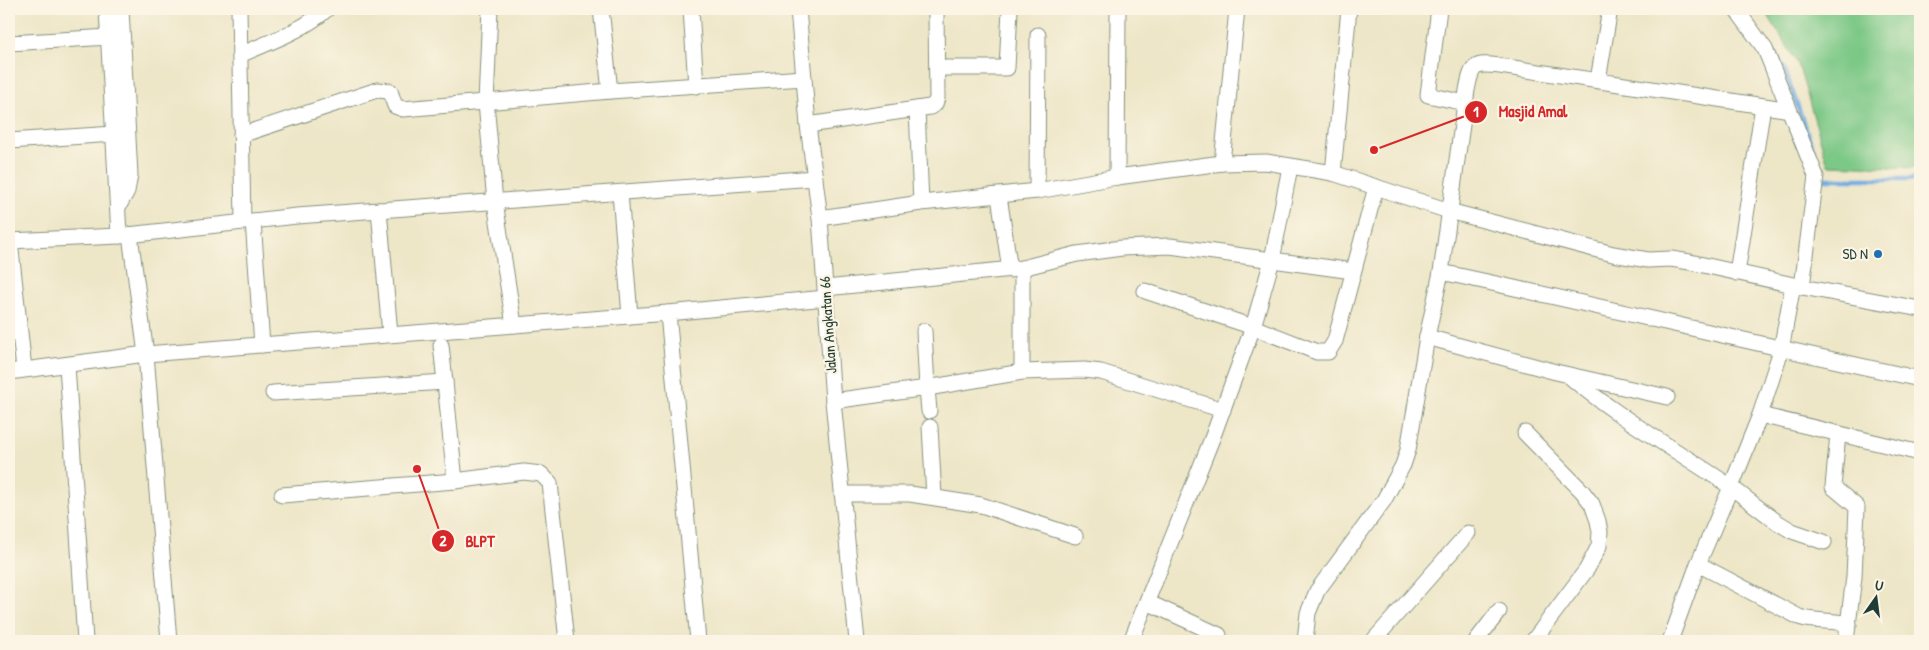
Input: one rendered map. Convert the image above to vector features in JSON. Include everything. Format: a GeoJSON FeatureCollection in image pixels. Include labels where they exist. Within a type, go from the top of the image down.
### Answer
{"type":"FeatureCollection","features":[{"type":"Feature","properties":{"kind":"street"},"geometry":{"type":"LineString","coordinates":[[107,9],[118,207],[125,235],[146,354],[169,641]]}},
{"type":"Feature","properties":{"kind":"street"},"geometry":{"type":"LineString","coordinates":[[118,207],[127,191],[130,175],[121,9]]}},
{"type":"Feature","properties":{"kind":"street"},"geometry":{"type":"LineString","coordinates":[[239,9],[241,135],[248,221],[262,345]]}},
{"type":"Feature","properties":{"kind":"street"},"geometry":{"type":"LineString","coordinates":[[240,55],[296,30],[327,9]]}},
{"type":"Feature","properties":{"kind":"street"},"geometry":{"type":"LineString","coordinates":[[490,9],[486,103],[495,202],[514,325]]}},
{"type":"Feature","properties":{"kind":"street"},"geometry":{"type":"LineString","coordinates":[[691,9],[696,86]]}},
{"type":"Feature","properties":{"kind":"street","name":"Jalan Angkatan 66"},"geometry":{"type":"LineString","coordinates":[[798,9],[808,125],[820,218],[845,540],[857,641]]}},
{"type":"Feature","properties":{"kind":"street"},"geometry":{"type":"LineString","coordinates":[[937,68],[1007,68],[1010,9]]}},
{"type":"Feature","properties":{"kind":"street"},"geometry":{"type":"LineString","coordinates":[[1117,177],[1118,9]]}},
{"type":"Feature","properties":{"kind":"street"},"geometry":{"type":"LineString","coordinates":[[1222,163],[1237,9]]}},
{"type":"Feature","properties":{"kind":"street"},"geometry":{"type":"LineString","coordinates":[[1333,173],[1349,9]]}},
{"type":"Feature","properties":{"kind":"street"},"geometry":{"type":"LineString","coordinates":[[1439,9],[1428,96],[1465,103]]}},
{"type":"Feature","properties":{"kind":"street"},"geometry":{"type":"LineString","coordinates":[[1598,80],[1610,9]]}},
{"type":"Feature","properties":{"kind":"street"},"geometry":{"type":"LineString","coordinates":[[1670,641],[1698,564],[1760,415],[1781,350],[1798,286],[1816,176],[1765,49],[1736,9]]}},
{"type":"Feature","properties":{"kind":"street"},"geometry":{"type":"LineString","coordinates":[[602,11],[610,91]]}},
{"type":"Feature","properties":{"kind":"street"},"geometry":{"type":"LineString","coordinates":[[808,125],[930,107],[935,104],[937,98],[936,13]]}},
{"type":"Feature","properties":{"kind":"street"},"geometry":{"type":"LineString","coordinates":[[1037,192],[1038,35]]}},
{"type":"Feature","properties":{"kind":"street"},"geometry":{"type":"LineString","coordinates":[[9,43],[109,37]]}},
{"type":"Feature","properties":{"kind":"street"},"geometry":{"type":"LineString","coordinates":[[1305,641],[1308,613],[1317,592],[1384,500],[1403,465],[1441,272],[1465,103],[1472,70],[1480,64],[1784,109]]}},
{"type":"Feature","properties":{"kind":"street"},"geometry":{"type":"LineString","coordinates":[[241,135],[377,90],[390,91],[395,106],[403,109],[610,91],[804,78]]}},
{"type":"Feature","properties":{"kind":"street"},"geometry":{"type":"LineString","coordinates":[[1737,273],[1763,106]]}},
{"type":"Feature","properties":{"kind":"street"},"geometry":{"type":"LineString","coordinates":[[917,108],[921,203]]}},
{"type":"Feature","properties":{"kind":"street"},"geometry":{"type":"LineString","coordinates":[[9,141],[114,134]]}},
{"type":"Feature","properties":{"kind":"street"},"geometry":{"type":"LineString","coordinates":[[820,218],[921,203],[1037,192],[1117,177],[1222,163],[1266,162],[1333,173],[1449,211],[1613,254],[1648,260],[1681,261],[1920,309]]}},
{"type":"Feature","properties":{"kind":"street"},"geometry":{"type":"LineString","coordinates":[[1131,641],[1223,410],[1253,327],[1272,260],[1290,167]]}},
{"type":"Feature","properties":{"kind":"street"},"geometry":{"type":"LineString","coordinates":[[24,369],[9,241],[125,235],[248,221],[379,210],[815,178]]}},
{"type":"Feature","properties":{"kind":"street"},"geometry":{"type":"LineString","coordinates":[[1145,290],[1253,327],[1317,352],[1328,352],[1335,341],[1376,187]]}},
{"type":"Feature","properties":{"kind":"street"},"geometry":{"type":"LineString","coordinates":[[620,193],[630,316]]}},
{"type":"Feature","properties":{"kind":"street"},"geometry":{"type":"LineString","coordinates":[[999,196],[1016,269],[1022,372]]}},
{"type":"Feature","properties":{"kind":"street"},"geometry":{"type":"LineString","coordinates":[[379,210],[390,334]]}},
{"type":"Feature","properties":{"kind":"street"},"geometry":{"type":"LineString","coordinates":[[9,372],[146,354],[390,334],[440,337],[514,325],[668,313],[1016,269],[1086,253],[1122,248],[1170,246],[1353,271]]}},
{"type":"Feature","properties":{"kind":"street"},"geometry":{"type":"LineString","coordinates":[[1441,272],[1584,303],[1781,350],[1920,379]]}},
{"type":"Feature","properties":{"kind":"street"},"geometry":{"type":"LineString","coordinates":[[668,313],[698,641]]}},
{"type":"Feature","properties":{"kind":"street"},"geometry":{"type":"LineString","coordinates":[[924,331],[929,411]]}},
{"type":"Feature","properties":{"kind":"street"},"geometry":{"type":"LineString","coordinates":[[440,337],[455,480]]}},
{"type":"Feature","properties":{"kind":"street"},"geometry":{"type":"LineString","coordinates":[[1427,337],[1568,375],[1667,397]]}},
{"type":"Feature","properties":{"kind":"street"},"geometry":{"type":"LineString","coordinates":[[68,365],[85,641]]}},
{"type":"Feature","properties":{"kind":"street"},"geometry":{"type":"LineString","coordinates":[[833,401],[928,388],[1022,372],[1069,370],[1101,372],[1223,410]]}},
{"type":"Feature","properties":{"kind":"street"},"geometry":{"type":"LineString","coordinates":[[1568,375],[1602,403],[1686,456],[1777,522],[1792,531],[1824,542]]}},
{"type":"Feature","properties":{"kind":"street"},"geometry":{"type":"LineString","coordinates":[[273,394],[445,382]]}},
{"type":"Feature","properties":{"kind":"street"},"geometry":{"type":"LineString","coordinates":[[1760,415],[1920,452]]}},
{"type":"Feature","properties":{"kind":"street"},"geometry":{"type":"LineString","coordinates":[[930,427],[934,497]]}},
{"type":"Feature","properties":{"kind":"street"},"geometry":{"type":"LineString","coordinates":[[1525,433],[1582,490],[1592,504],[1600,532],[1599,546],[1587,569],[1533,641]]}},
{"type":"Feature","properties":{"kind":"street"},"geometry":{"type":"LineString","coordinates":[[1838,434],[1833,487],[1857,507],[1854,577],[1846,641]]}},
{"type":"Feature","properties":{"kind":"street"},"geometry":{"type":"LineString","coordinates":[[282,495],[524,472],[541,474],[550,483],[567,641]]}},
{"type":"Feature","properties":{"kind":"street"},"geometry":{"type":"LineString","coordinates":[[842,494],[910,494],[981,505],[1075,536]]}},
{"type":"Feature","properties":{"kind":"street"},"geometry":{"type":"LineString","coordinates":[[1373,641],[1468,533]]}},
{"type":"Feature","properties":{"kind":"street"},"geometry":{"type":"LineString","coordinates":[[1698,564],[1799,617],[1849,624]]}},
{"type":"Feature","properties":{"kind":"street"},"geometry":{"type":"LineString","coordinates":[[1147,602],[1219,635]]}},
{"type":"Feature","properties":{"kind":"street"},"geometry":{"type":"LineString","coordinates":[[1476,641],[1499,611]]}},
{"type":"Feature","properties":{"kind":"green space"},"geometry":{"type":"Polygon","coordinates":[[[1764,9],[1913,9],[1920,61],[1920,168],[1828,165],[1798,64],[1764,9]]]}},
{"type":"Feature","properties":{"kind":"waterway"},"geometry":{"type":"LineString","coordinates":[[1774,53],[1784,68],[1815,155]]}},
{"type":"Feature","properties":{"kind":"waterway"},"geometry":{"type":"LineString","coordinates":[[1821,176],[1822,179],[1920,179]]}},
{"type":"Feature","properties":{"kind":"place","name":"Masjid Amal"},"geometry":{"type":"Point","coordinates":[1374,150]}},
{"type":"Feature","properties":{"kind":"place","name":"SD N"},"geometry":{"type":"Point","coordinates":[1878,254]}},
{"type":"Feature","properties":{"kind":"place","name":"BLPT"},"geometry":{"type":"Point","coordinates":[417,469]}}]}
